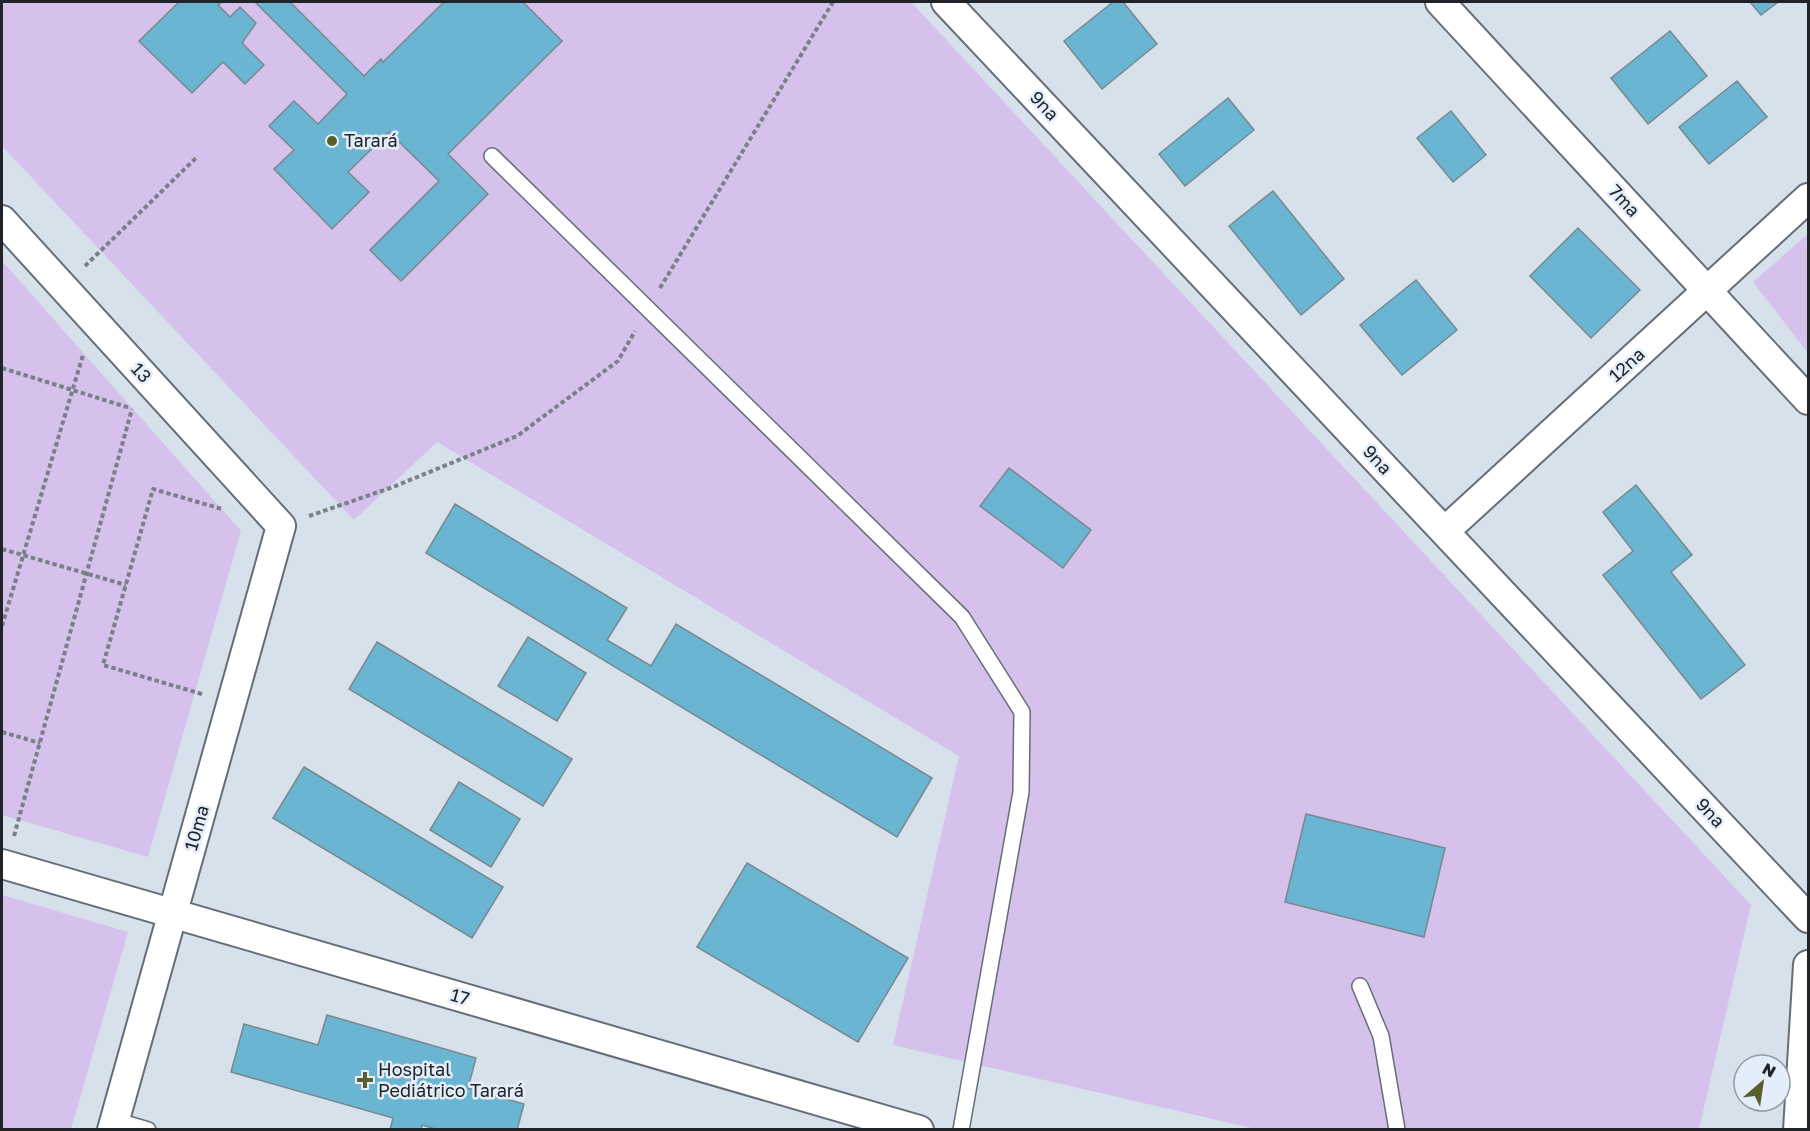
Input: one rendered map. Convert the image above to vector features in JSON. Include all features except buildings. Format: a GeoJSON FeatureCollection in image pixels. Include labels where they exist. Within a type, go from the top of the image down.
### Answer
{"type":"FeatureCollection","features":[{"type":"Feature","properties":{"kind":"street","name":"9na"},"geometry":{"type":"LineString","coordinates":[[946,2],[1809,918]]}},
{"type":"Feature","properties":{"kind":"street","name":"7ma"},"geometry":{"type":"LineString","coordinates":[[1440,2],[1809,400]]}},
{"type":"Feature","properties":{"kind":"street","name":"12na"},"geometry":{"type":"LineString","coordinates":[[1445,531],[1809,198]]}},
{"type":"Feature","properties":{"kind":"street","name":"13"},"geometry":{"type":"LineString","coordinates":[[2,220],[281,525]]}},
{"type":"Feature","properties":{"kind":"street","name":"10ma"},"geometry":{"type":"LineString","coordinates":[[113,1125],[281,525]]}},
{"type":"Feature","properties":{"kind":"street","name":"17"},"geometry":{"type":"LineString","coordinates":[[4,865],[919,1130]]}},
{"type":"Feature","properties":{"kind":"street"},"geometry":{"type":"LineString","coordinates":[[1798,1130],[1809,965]]}},
{"type":"Feature","properties":{"kind":"lane"},"geometry":{"type":"LineString","coordinates":[[492,156],[962,617],[1022,711],[1021,792],[961,1130]]}},
{"type":"Feature","properties":{"kind":"lane"},"geometry":{"type":"LineString","coordinates":[[1360,986],[1381,1036],[1397,1130]]}},
{"type":"Feature","properties":{"kind":"lane"},"geometry":{"type":"LineString","coordinates":[[113,1125],[148,1130]]}},
{"type":"Feature","properties":{"kind":"path"},"geometry":{"type":"LineString","coordinates":[[281,525],[393,487],[517,436],[618,361],[647,309],[833,2]]}},
{"type":"Feature","properties":{"kind":"path"},"geometry":{"type":"LineString","coordinates":[[63,288],[198,156]]}},
{"type":"Feature","properties":{"kind":"path"},"geometry":{"type":"LineString","coordinates":[[2,626],[93,320]]}},
{"type":"Feature","properties":{"kind":"path"},"geometry":{"type":"LineString","coordinates":[[2,368],[132,409]]}},
{"type":"Feature","properties":{"kind":"path"},"geometry":{"type":"LineString","coordinates":[[4,865],[142,374]]}},
{"type":"Feature","properties":{"kind":"path"},"geometry":{"type":"LineString","coordinates":[[228,510],[153,489],[103,665],[232,702]]}},
{"type":"Feature","properties":{"kind":"path"},"geometry":{"type":"LineString","coordinates":[[2,549],[126,585]]}},
{"type":"Feature","properties":{"kind":"path"},"geometry":{"type":"LineString","coordinates":[[2,732],[40,743]]}},
{"type":"Feature","properties":{"kind":"shaded area"},"geometry":{"type":"Polygon","coordinates":[[[2,2],[911,2],[1751,905],[1699,1129],[1256,1129],[893,1045],[959,756],[437,442],[354,520],[2,146],[2,2]]]}},
{"type":"Feature","properties":{"kind":"shaded area"},"geometry":{"type":"Polygon","coordinates":[[[1808,234],[1808,353],[1753,282],[1808,234]]]}},
{"type":"Feature","properties":{"kind":"shaded area"},"geometry":{"type":"Polygon","coordinates":[[[2,261],[241,531],[148,857],[2,815],[2,261]]]}},
{"type":"Feature","properties":{"kind":"shaded area"},"geometry":{"type":"Polygon","coordinates":[[[2,895],[128,932],[71,1129],[2,1129],[2,895]]]}},
{"type":"Feature","properties":{"kind":"place","name":"Tarará"},"geometry":{"type":"Point","coordinates":[332,141]}},
{"type":"Feature","properties":{"kind":"place","name":"Hospital Pediátrico Tarará"},"geometry":{"type":"Point","coordinates":[365,1080]}}]}
